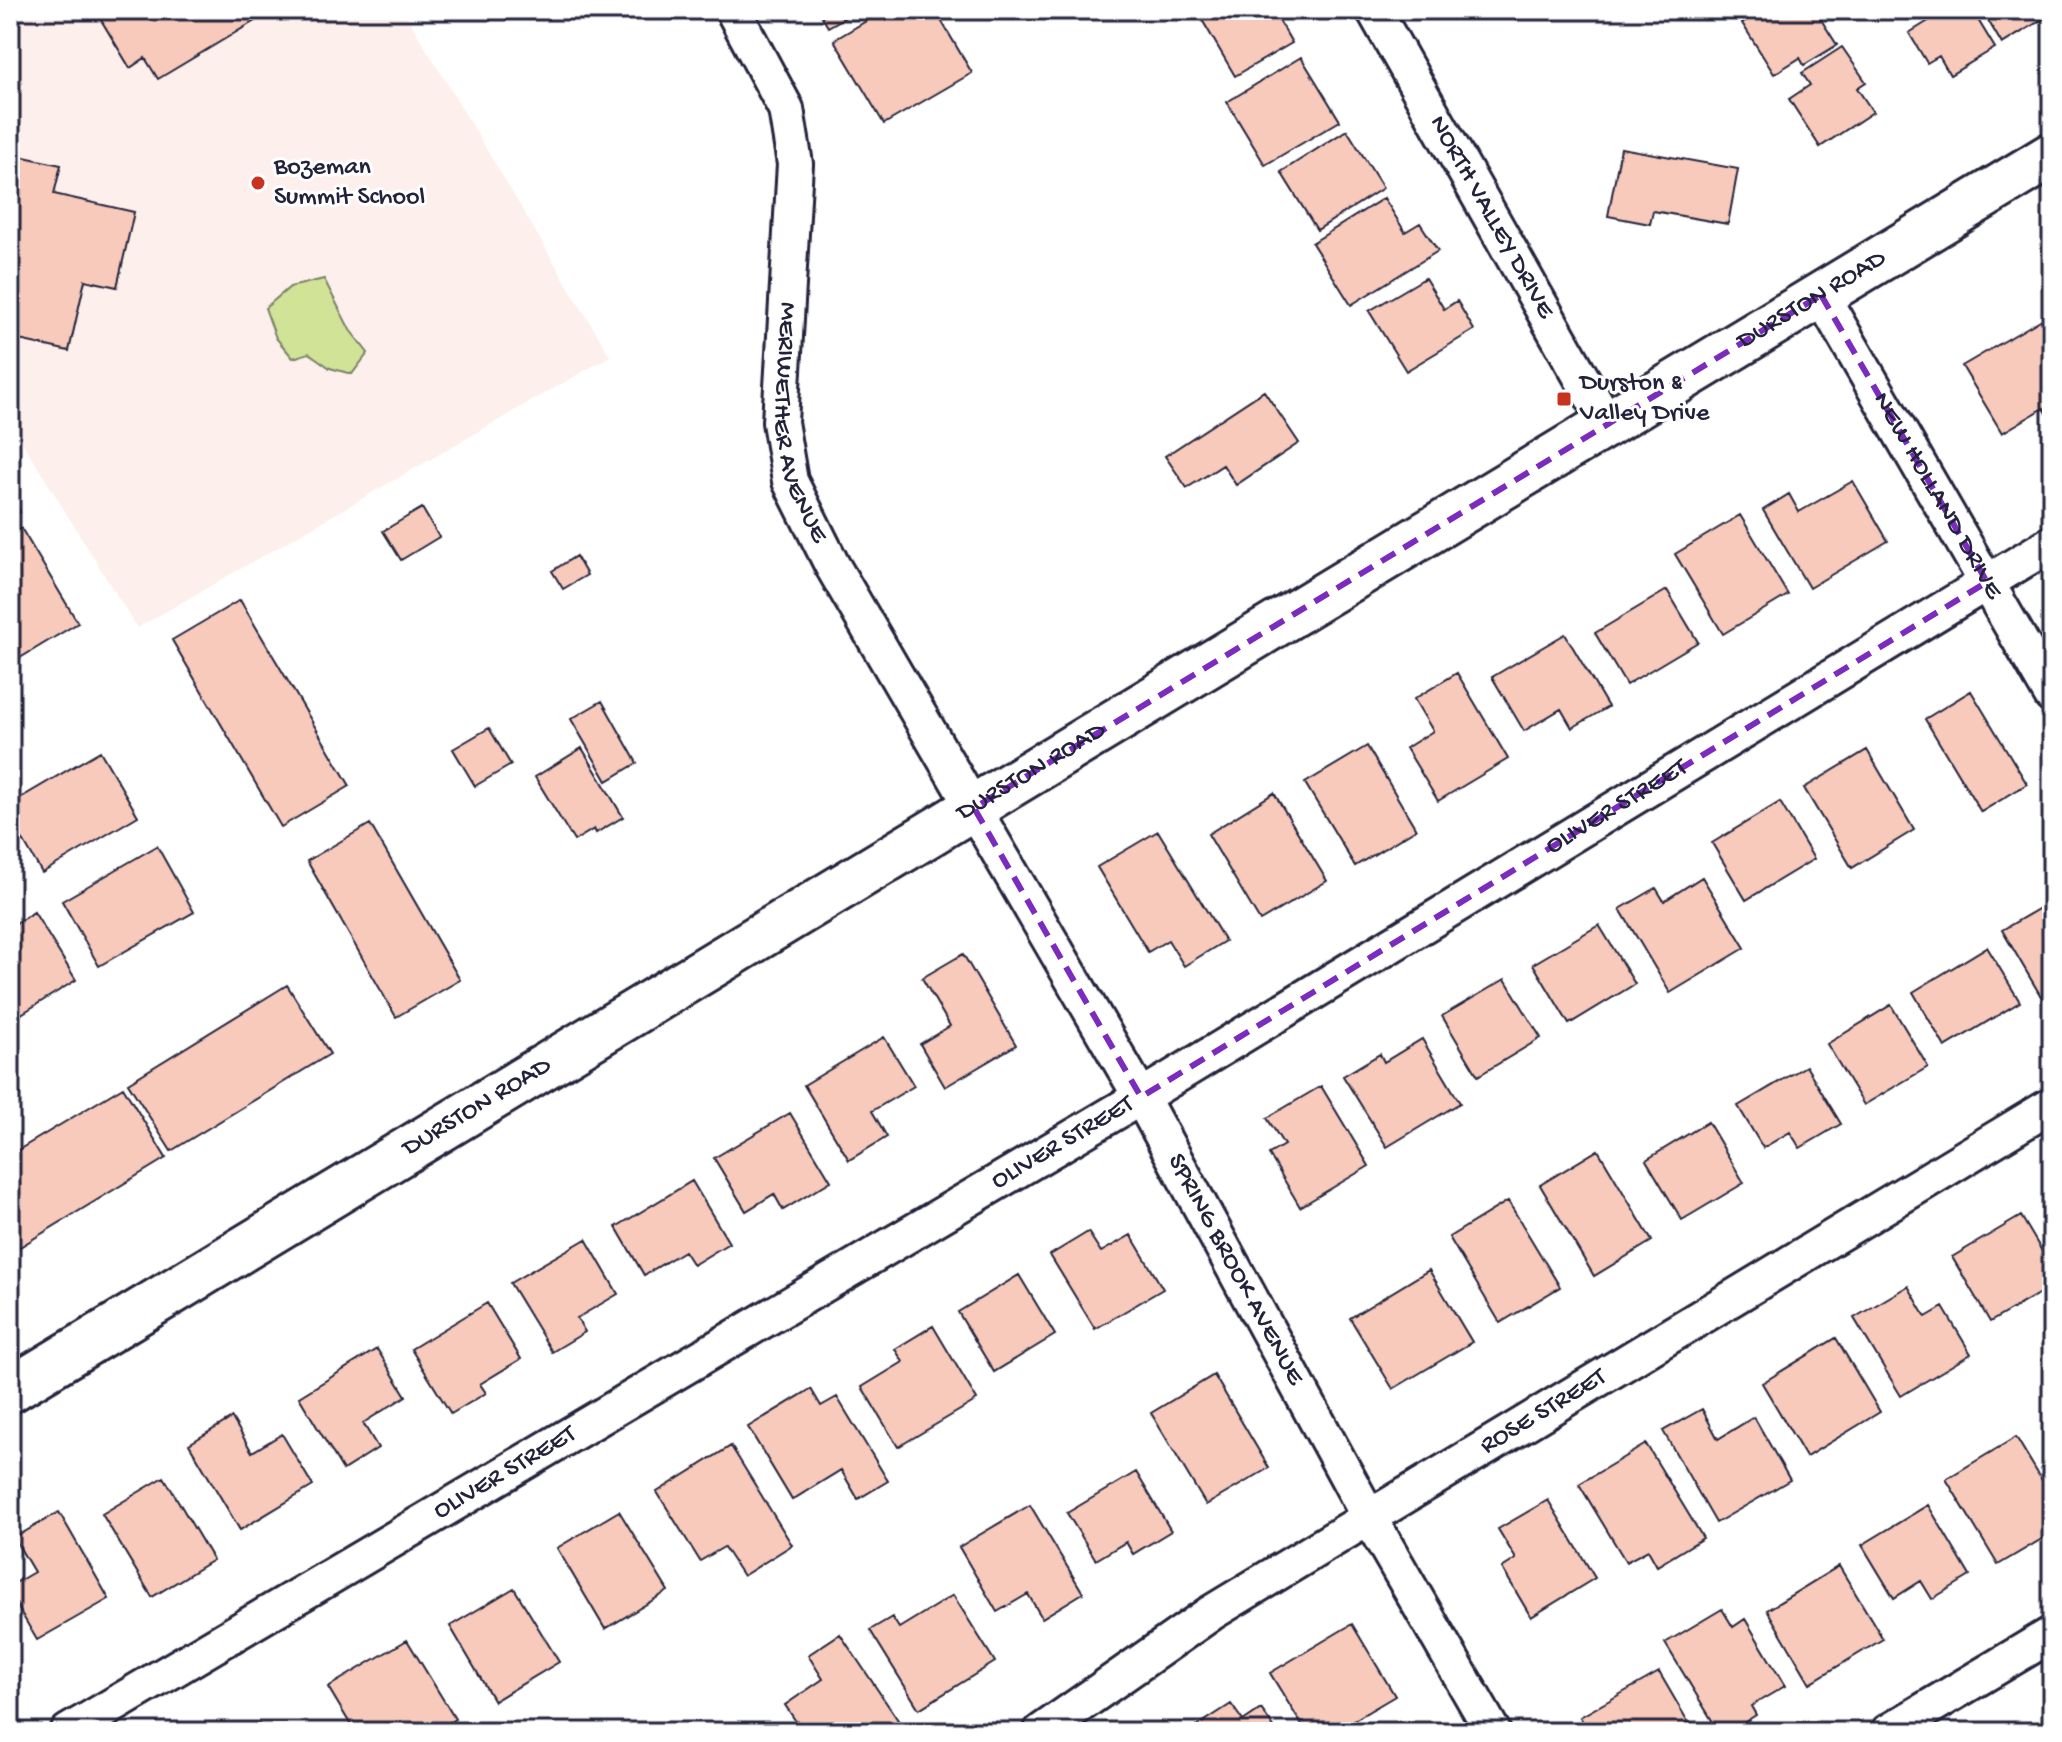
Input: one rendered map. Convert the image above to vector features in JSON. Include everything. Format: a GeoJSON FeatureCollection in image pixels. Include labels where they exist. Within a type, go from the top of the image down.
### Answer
{"type":"FeatureCollection","features":[{"type":"Feature","properties":{"kind":"main road","name":"DURSTON ROAD"},"geometry":{"type":"LineString","coordinates":[[10,1390],[2052,155]]}},
{"type":"Feature","properties":{"kind":"street","name":"MERIWETHER AVENUE"},"geometry":{"type":"LineString","coordinates":[[733,10],[786,109],[795,164],[780,422],[790,481],[832,565],[974,808]]}},
{"type":"Feature","properties":{"kind":"street","name":"NORTH VALLEY DRIVE"},"geometry":{"type":"LineString","coordinates":[[1374,10],[1607,423]]}},
{"type":"Feature","properties":{"kind":"street","name":"NEW HOLLAND DRIVE"},"geometry":{"type":"LineString","coordinates":[[1821,295],[2052,696]]}},
{"type":"Feature","properties":{"kind":"street","name":"OLIVER STREET"},"geometry":{"type":"LineString","coordinates":[[68,1732],[1141,1097],[2052,543]]}},
{"type":"Feature","properties":{"kind":"street","name":"SPRING BROOK AVENUE"},"geometry":{"type":"LineString","coordinates":[[974,808],[1141,1097],[1369,1517],[1493,1732]]}},
{"type":"Feature","properties":{"kind":"street","name":"ROSE STREET"},"geometry":{"type":"LineString","coordinates":[[1041,1732],[1211,1613],[2052,1105]]}},
{"type":"Feature","properties":{"kind":"street"},"geometry":{"type":"LineString","coordinates":[[1888,1732],[2052,1634]]}},
{"type":"Feature","properties":{"kind":"highlighted area"},"geometry":{"type":"Polygon","coordinates":[[[1821,295],[1987,582],[1141,1097],[974,808],[1821,295]]]}},
{"type":"Feature","properties":{"kind":"shaded area","name":"Bozeman Summit School"},"geometry":{"type":"Polygon","coordinates":[[[10,10],[403,10],[610,356],[137,628],[10,422],[10,10]]]}},
{"type":"Feature","properties":{"kind":"green space"},"geometry":{"type":"Polygon","coordinates":[[[324,279],[350,330],[368,353],[352,374],[330,368],[309,353],[293,358],[276,338],[265,308],[290,287],[324,279]]]}},
{"type":"Feature","properties":{"kind":"building"},"geometry":{"type":"Polygon","coordinates":[[[95,10],[273,10],[158,79],[145,58],[130,68],[95,10]]]}},
{"type":"Feature","properties":{"kind":"building"},"geometry":{"type":"Polygon","coordinates":[[[818,10],[858,10],[828,27],[818,10]]]}},
{"type":"Feature","properties":{"kind":"building"},"geometry":{"type":"Polygon","coordinates":[[[885,10],[935,10],[972,73],[884,124],[834,40],[885,10]]]}},
{"type":"Feature","properties":{"kind":"building"},"geometry":{"type":"Polygon","coordinates":[[[1215,10],[1273,10],[1292,43],[1235,76],[1201,18],[1215,10]]]}},
{"type":"Feature","properties":{"kind":"building"},"geometry":{"type":"Polygon","coordinates":[[[1762,10],[1815,10],[1837,45],[1804,65],[1800,58],[1774,74],[1742,23],[1762,10]]]}},
{"type":"Feature","properties":{"kind":"building"},"geometry":{"type":"Polygon","coordinates":[[[1942,10],[1972,10],[1995,48],[1950,75],[1939,56],[1927,63],[1909,33],[1942,10]]]}},
{"type":"Feature","properties":{"kind":"building"},"geometry":{"type":"Polygon","coordinates":[[[1982,10],[2044,10],[2048,16],[2002,44],[1982,10]]]}},
{"type":"Feature","properties":{"kind":"building"},"geometry":{"type":"Polygon","coordinates":[[[1842,47],[1866,82],[1857,88],[1873,112],[1820,147],[1789,99],[1810,85],[1802,73],[1842,47]]]}},
{"type":"Feature","properties":{"kind":"building"},"geometry":{"type":"Polygon","coordinates":[[[1301,57],[1340,121],[1265,165],[1227,102],[1301,57]]]}},
{"type":"Feature","properties":{"kind":"building"},"geometry":{"type":"Polygon","coordinates":[[[1347,130],[1383,188],[1317,230],[1281,172],[1347,130]]]}},
{"type":"Feature","properties":{"kind":"building"},"geometry":{"type":"Polygon","coordinates":[[[1621,148],[1738,169],[1728,224],[1653,211],[1650,224],[1608,216],[1621,148]]]}},
{"type":"Feature","properties":{"kind":"building"},"geometry":{"type":"Polygon","coordinates":[[[10,154],[61,165],[54,194],[134,212],[117,287],[85,280],[69,351],[10,338],[10,154]]]}},
{"type":"Feature","properties":{"kind":"building"},"geometry":{"type":"Polygon","coordinates":[[[1384,198],[1405,232],[1420,223],[1438,251],[1351,305],[1312,243],[1384,198]]]}},
{"type":"Feature","properties":{"kind":"building"},"geometry":{"type":"Polygon","coordinates":[[[1425,278],[1444,309],[1457,301],[1474,330],[1406,371],[1369,311],[1425,278]]]}},
{"type":"Feature","properties":{"kind":"building"},"geometry":{"type":"Polygon","coordinates":[[[2042,319],[2052,336],[2052,422],[2044,408],[2002,433],[1962,366],[2042,319]]]}},
{"type":"Feature","properties":{"kind":"building"},"geometry":{"type":"Polygon","coordinates":[[[1264,391],[1299,443],[1236,485],[1223,465],[1187,488],[1165,456],[1264,391]]]}},
{"type":"Feature","properties":{"kind":"building"},"geometry":{"type":"Polygon","coordinates":[[[1853,481],[1888,541],[1809,588],[1763,510],[1789,494],[1799,512],[1853,481]]]}},
{"type":"Feature","properties":{"kind":"building"},"geometry":{"type":"Polygon","coordinates":[[[10,495],[20,512],[10,519],[10,495]]]}},
{"type":"Feature","properties":{"kind":"building"},"geometry":{"type":"Polygon","coordinates":[[[422,508],[439,537],[401,560],[383,531],[422,508]]]}},
{"type":"Feature","properties":{"kind":"building"},"geometry":{"type":"Polygon","coordinates":[[[1740,515],[1788,595],[1723,634],[1675,554],[1740,515]]]}},
{"type":"Feature","properties":{"kind":"building"},"geometry":{"type":"Polygon","coordinates":[[[21,528],[78,623],[10,664],[10,534],[21,528]]]}},
{"type":"Feature","properties":{"kind":"building"},"geometry":{"type":"Polygon","coordinates":[[[576,556],[587,575],[563,589],[552,571],[576,556]]]}},
{"type":"Feature","properties":{"kind":"building"},"geometry":{"type":"Polygon","coordinates":[[[1667,590],[1698,642],[1626,685],[1595,633],[1667,590]]]}},
{"type":"Feature","properties":{"kind":"building"},"geometry":{"type":"Polygon","coordinates":[[[240,600],[350,786],[281,827],[172,640],[240,600]]]}},
{"type":"Feature","properties":{"kind":"building"},"geometry":{"type":"Polygon","coordinates":[[[1565,634],[1608,707],[1572,728],[1561,709],[1524,731],[1492,677],[1565,634]]]}},
{"type":"Feature","properties":{"kind":"building"},"geometry":{"type":"Polygon","coordinates":[[[1457,673],[1508,759],[1438,801],[1406,748],[1433,731],[1414,699],[1457,673]]]}},
{"type":"Feature","properties":{"kind":"building"},"geometry":{"type":"Polygon","coordinates":[[[1971,691],[2027,784],[1981,812],[1925,719],[1971,691]]]}},
{"type":"Feature","properties":{"kind":"building"},"geometry":{"type":"Polygon","coordinates":[[[602,701],[637,763],[607,781],[571,719],[602,701]]]}},
{"type":"Feature","properties":{"kind":"building"},"geometry":{"type":"Polygon","coordinates":[[[489,728],[511,765],[475,786],[453,749],[489,728]]]}},
{"type":"Feature","properties":{"kind":"building"},"geometry":{"type":"Polygon","coordinates":[[[1367,746],[1416,829],[1355,866],[1305,783],[1367,746]]]}},
{"type":"Feature","properties":{"kind":"building"},"geometry":{"type":"Polygon","coordinates":[[[582,748],[623,817],[596,833],[594,829],[574,841],[535,777],[582,748]]]}},
{"type":"Feature","properties":{"kind":"building"},"geometry":{"type":"Polygon","coordinates":[[[1867,750],[1914,830],[1852,868],[1804,788],[1867,750]]]}},
{"type":"Feature","properties":{"kind":"building"},"geometry":{"type":"Polygon","coordinates":[[[100,751],[138,816],[42,873],[10,818],[10,804],[100,751]]]}},
{"type":"Feature","properties":{"kind":"building"},"geometry":{"type":"Polygon","coordinates":[[[1274,793],[1327,881],[1260,921],[1208,834],[1274,793]]]}},
{"type":"Feature","properties":{"kind":"building"},"geometry":{"type":"Polygon","coordinates":[[[1780,802],[1814,859],[1746,900],[1712,843],[1780,802]]]}},
{"type":"Feature","properties":{"kind":"building"},"geometry":{"type":"Polygon","coordinates":[[[370,824],[460,980],[396,1017],[307,861],[370,824]]]}},
{"type":"Feature","properties":{"kind":"building"},"geometry":{"type":"Polygon","coordinates":[[[1158,831],[1225,941],[1184,966],[1168,940],[1148,952],[1097,867],[1158,831]]]}},
{"type":"Feature","properties":{"kind":"building"},"geometry":{"type":"Polygon","coordinates":[[[157,846],[194,912],[99,966],[62,901],[157,846]]]}},
{"type":"Feature","properties":{"kind":"building"},"geometry":{"type":"Polygon","coordinates":[[[1702,877],[1745,948],[1670,993],[1620,909],[1656,888],[1664,901],[1702,877]]]}},
{"type":"Feature","properties":{"kind":"building"},"geometry":{"type":"Polygon","coordinates":[[[2052,901],[2052,992],[2042,998],[2002,930],[2052,901]]]}},
{"type":"Feature","properties":{"kind":"building"},"geometry":{"type":"Polygon","coordinates":[[[34,912],[76,980],[10,1021],[10,927],[34,912]]]}},
{"type":"Feature","properties":{"kind":"building"},"geometry":{"type":"Polygon","coordinates":[[[1599,925],[1635,984],[1569,1024],[1533,964],[1599,925]]]}},
{"type":"Feature","properties":{"kind":"building"},"geometry":{"type":"Polygon","coordinates":[[[1987,947],[2020,1002],[1945,1047],[1913,992],[1987,947]]]}},
{"type":"Feature","properties":{"kind":"building"},"geometry":{"type":"Polygon","coordinates":[[[963,954],[1016,1045],[945,1087],[920,1044],[950,1026],[922,978],[963,954]]]}},
{"type":"Feature","properties":{"kind":"building"},"geometry":{"type":"Polygon","coordinates":[[[1505,979],[1541,1038],[1478,1076],[1442,1016],[1505,979]]]}},
{"type":"Feature","properties":{"kind":"building"},"geometry":{"type":"Polygon","coordinates":[[[287,985],[330,1054],[171,1151],[128,1083],[287,985]]]}},
{"type":"Feature","properties":{"kind":"building"},"geometry":{"type":"Polygon","coordinates":[[[1891,1005],[1928,1067],[1864,1105],[1827,1044],[1891,1005]]]}},
{"type":"Feature","properties":{"kind":"building"},"geometry":{"type":"Polygon","coordinates":[[[884,1037],[914,1086],[872,1111],[887,1137],[849,1160],[804,1085],[884,1037]]]}},
{"type":"Feature","properties":{"kind":"building"},"geometry":{"type":"Polygon","coordinates":[[[1422,1039],[1460,1103],[1387,1147],[1343,1076],[1380,1054],[1384,1062],[1422,1039]]]}},
{"type":"Feature","properties":{"kind":"building"},"geometry":{"type":"Polygon","coordinates":[[[1806,1066],[1841,1124],[1800,1148],[1790,1132],[1763,1148],[1738,1106],[1806,1066]]]}},
{"type":"Feature","properties":{"kind":"building"},"geometry":{"type":"Polygon","coordinates":[[[1321,1086],[1369,1166],[1300,1207],[1269,1154],[1284,1145],[1267,1118],[1321,1086]]]}},
{"type":"Feature","properties":{"kind":"building"},"geometry":{"type":"Polygon","coordinates":[[[123,1087],[166,1158],[10,1253],[10,1155],[123,1087]]]}},
{"type":"Feature","properties":{"kind":"building"},"geometry":{"type":"Polygon","coordinates":[[[790,1113],[831,1181],[783,1210],[774,1194],[746,1211],[714,1158],[790,1113]]]}},
{"type":"Feature","properties":{"kind":"building"},"geometry":{"type":"Polygon","coordinates":[[[1708,1122],[1744,1183],[1682,1220],[1646,1160],[1708,1122]]]}},
{"type":"Feature","properties":{"kind":"building"},"geometry":{"type":"Polygon","coordinates":[[[1598,1150],[1652,1241],[1594,1276],[1540,1185],[1598,1150]]]}},
{"type":"Feature","properties":{"kind":"building"},"geometry":{"type":"Polygon","coordinates":[[[692,1181],[729,1243],[693,1265],[684,1251],[644,1275],[616,1227],[692,1181]]]}},
{"type":"Feature","properties":{"kind":"building"},"geometry":{"type":"Polygon","coordinates":[[[2052,1200],[2052,1220],[2043,1205],[2052,1200]]]}},
{"type":"Feature","properties":{"kind":"building"},"geometry":{"type":"Polygon","coordinates":[[[1508,1201],[1560,1287],[1500,1323],[1449,1237],[1508,1201]]]}},
{"type":"Feature","properties":{"kind":"building"},"geometry":{"type":"Polygon","coordinates":[[[2021,1216],[2052,1268],[2052,1286],[1990,1322],[1952,1257],[2021,1216]]]}},
{"type":"Feature","properties":{"kind":"building"},"geometry":{"type":"Polygon","coordinates":[[[1088,1232],[1101,1252],[1131,1235],[1163,1289],[1095,1329],[1050,1255],[1088,1232]]]}},
{"type":"Feature","properties":{"kind":"building"},"geometry":{"type":"Polygon","coordinates":[[[586,1239],[618,1294],[577,1318],[585,1332],[552,1352],[510,1283],[586,1239]]]}},
{"type":"Feature","properties":{"kind":"building"},"geometry":{"type":"Polygon","coordinates":[[[1429,1270],[1472,1342],[1393,1389],[1350,1318],[1429,1270]]]}},
{"type":"Feature","properties":{"kind":"building"},"geometry":{"type":"Polygon","coordinates":[[[1019,1275],[1055,1335],[994,1372],[958,1312],[1019,1275]]]}},
{"type":"Feature","properties":{"kind":"building"},"geometry":{"type":"Polygon","coordinates":[[[1908,1286],[1926,1317],[1943,1307],[1971,1354],[1901,1396],[1854,1318],[1908,1286]]]}},
{"type":"Feature","properties":{"kind":"building"},"geometry":{"type":"Polygon","coordinates":[[[487,1303],[521,1359],[480,1384],[486,1393],[451,1414],[411,1349],[487,1303]]]}},
{"type":"Feature","properties":{"kind":"building"},"geometry":{"type":"Polygon","coordinates":[[[933,1326],[977,1400],[898,1447],[862,1387],[903,1362],[895,1349],[933,1326]]]}},
{"type":"Feature","properties":{"kind":"building"},"geometry":{"type":"Polygon","coordinates":[[[1836,1338],[1880,1412],[1806,1457],[1762,1383],[1836,1338]]]}},
{"type":"Feature","properties":{"kind":"building"},"geometry":{"type":"Polygon","coordinates":[[[377,1349],[406,1396],[363,1423],[378,1448],[343,1470],[299,1397],[377,1349]]]}},
{"type":"Feature","properties":{"kind":"building"},"geometry":{"type":"Polygon","coordinates":[[[1214,1375],[1269,1468],[1206,1505],[1151,1413],[1214,1375]]]}},
{"type":"Feature","properties":{"kind":"building"},"geometry":{"type":"Polygon","coordinates":[[[811,1389],[821,1406],[837,1397],[888,1481],[858,1499],[841,1470],[792,1500],[748,1427],[811,1389]]]}},
{"type":"Feature","properties":{"kind":"building"},"geometry":{"type":"Polygon","coordinates":[[[1702,1409],[1718,1439],[1754,1417],[1790,1480],[1716,1523],[1663,1431],[1702,1409]]]}},
{"type":"Feature","properties":{"kind":"building"},"geometry":{"type":"Polygon","coordinates":[[[232,1418],[252,1452],[282,1434],[313,1486],[240,1530],[189,1444],[232,1418]]]}},
{"type":"Feature","properties":{"kind":"building"},"geometry":{"type":"Polygon","coordinates":[[[2052,1428],[2052,1446],[2044,1432],[2052,1428]]]}},
{"type":"Feature","properties":{"kind":"building"},"geometry":{"type":"Polygon","coordinates":[[[2016,1437],[2052,1497],[2052,1533],[1998,1565],[1946,1479],[2016,1437]]]}},
{"type":"Feature","properties":{"kind":"building"},"geometry":{"type":"Polygon","coordinates":[[[1646,1444],[1703,1538],[1657,1566],[1648,1550],[1626,1562],[1579,1484],[1646,1444]]]}},
{"type":"Feature","properties":{"kind":"building"},"geometry":{"type":"Polygon","coordinates":[[[731,1446],[792,1545],[743,1576],[724,1547],[700,1561],[657,1492],[731,1446]]]}},
{"type":"Feature","properties":{"kind":"building"},"geometry":{"type":"Polygon","coordinates":[[[1136,1472],[1171,1531],[1133,1554],[1126,1542],[1096,1560],[1067,1513],[1136,1472]]]}},
{"type":"Feature","properties":{"kind":"building"},"geometry":{"type":"Polygon","coordinates":[[[164,1477],[213,1560],[152,1597],[102,1514],[164,1477]]]}},
{"type":"Feature","properties":{"kind":"building"},"geometry":{"type":"Polygon","coordinates":[[[1548,1500],[1595,1578],[1531,1617],[1502,1568],[1516,1559],[1498,1529],[1548,1500]]]}},
{"type":"Feature","properties":{"kind":"building"},"geometry":{"type":"Polygon","coordinates":[[[1030,1505],[1083,1593],[1042,1618],[1028,1594],[997,1612],[959,1547],[1030,1505]]]}},
{"type":"Feature","properties":{"kind":"building"},"geometry":{"type":"Polygon","coordinates":[[[1928,1505],[1970,1576],[1932,1599],[1921,1581],[1894,1598],[1862,1545],[1928,1505]]]}},
{"type":"Feature","properties":{"kind":"building"},"geometry":{"type":"Polygon","coordinates":[[[619,1511],[668,1591],[605,1629],[557,1548],[619,1511]]]}},
{"type":"Feature","properties":{"kind":"building"},"geometry":{"type":"Polygon","coordinates":[[[59,1512],[109,1599],[37,1640],[10,1594],[10,1586],[34,1572],[14,1538],[59,1512]]]}},
{"type":"Feature","properties":{"kind":"building"},"geometry":{"type":"Polygon","coordinates":[[[1839,1566],[1883,1639],[1810,1683],[1767,1610],[1839,1566]]]}},
{"type":"Feature","properties":{"kind":"building"},"geometry":{"type":"Polygon","coordinates":[[[514,1588],[559,1662],[494,1701],[450,1626],[514,1588]]]}},
{"type":"Feature","properties":{"kind":"building"},"geometry":{"type":"Polygon","coordinates":[[[953,1595],[995,1662],[919,1709],[870,1630],[892,1617],[899,1628],[953,1595]]]}},
{"type":"Feature","properties":{"kind":"building"},"geometry":{"type":"Polygon","coordinates":[[[1722,1609],[1733,1627],[1745,1619],[1785,1686],[1751,1706],[1756,1715],[1729,1732],[1719,1732],[1665,1643],[1722,1609]]]}},
{"type":"Feature","properties":{"kind":"building"},"geometry":{"type":"Polygon","coordinates":[[[1352,1624],[1395,1696],[1334,1732],[1306,1732],[1270,1673],[1352,1624]]]}},
{"type":"Feature","properties":{"kind":"building"},"geometry":{"type":"Polygon","coordinates":[[[840,1634],[906,1732],[803,1732],[785,1705],[823,1679],[808,1655],[840,1634]]]}},
{"type":"Feature","properties":{"kind":"building"},"geometry":{"type":"Polygon","coordinates":[[[407,1640],[455,1719],[434,1732],[355,1732],[328,1687],[407,1640]]]}},
{"type":"Feature","properties":{"kind":"building"},"geometry":{"type":"Polygon","coordinates":[[[1659,1672],[1694,1732],[1589,1732],[1580,1717],[1659,1672]]]}},
{"type":"Feature","properties":{"kind":"building"},"geometry":{"type":"Polygon","coordinates":[[[1231,1704],[1243,1721],[1261,1709],[1277,1732],[1188,1732],[1231,1704]]]}},
{"type":"Feature","properties":{"kind":"building"},"geometry":{"type":"Polygon","coordinates":[[[259,1724],[264,1732],[244,1732],[259,1724]]]}},
{"type":"Feature","properties":{"kind":"place","name":"Bozeman Summit School"},"geometry":{"type":"Point","coordinates":[258,183]}},
{"type":"Feature","properties":{"kind":"place","name":"Durston & Valley Drive"},"geometry":{"type":"Point","coordinates":[1564,399]}}]}
